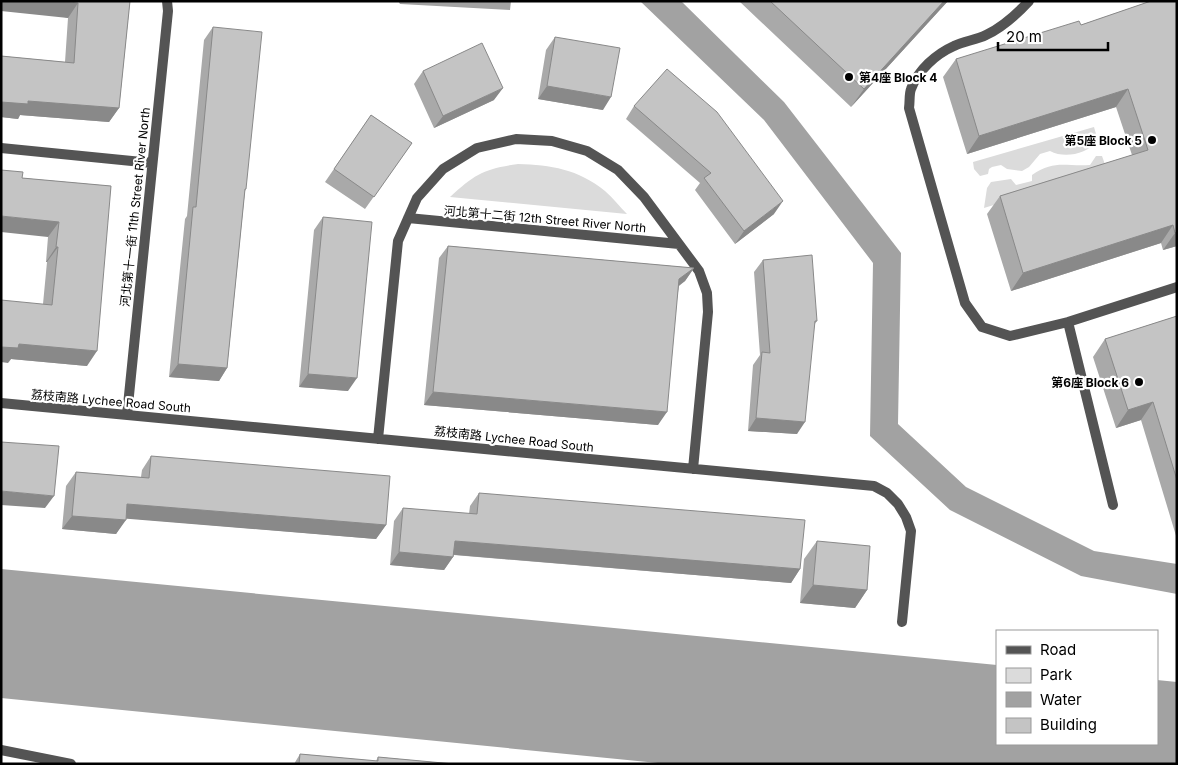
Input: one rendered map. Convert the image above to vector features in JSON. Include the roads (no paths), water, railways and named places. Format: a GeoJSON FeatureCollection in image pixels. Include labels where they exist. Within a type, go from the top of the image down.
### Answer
{"type":"FeatureCollection","features":[{"type":"Feature","properties":{"kind":"street","name":"河北第十一街 11th Street River North"},"geometry":{"type":"LineString","coordinates":[[127,415],[168,11],[167,1]]}},
{"type":"Feature","properties":{"kind":"street"},"geometry":{"type":"LineString","coordinates":[[1028,1],[1017,14],[998,29],[941,52],[918,74],[910,90],[909,108],[965,303],[982,327],[1010,336],[1068,322],[1177,287]]}},
{"type":"Feature","properties":{"kind":"street","name":"河北第十二街 12th Street River North"},"geometry":{"type":"LineString","coordinates":[[378,439],[398,241],[416,198],[443,168],[476,148],[516,139],[552,140],[587,151],[618,170],[644,197],[699,271],[707,293],[708,312],[693,469]]}},
{"type":"Feature","properties":{"kind":"street"},"geometry":{"type":"LineString","coordinates":[[1,148],[152,163]]}},
{"type":"Feature","properties":{"kind":"street","name":"河北第十二街 12th Street River North"},"geometry":{"type":"LineString","coordinates":[[408,218],[680,244]]}},
{"type":"Feature","properties":{"kind":"street"},"geometry":{"type":"LineString","coordinates":[[1068,322],[1113,505]]}},
{"type":"Feature","properties":{"kind":"street","name":"荔枝南路 Lychee Road South"},"geometry":{"type":"LineString","coordinates":[[1,403],[874,486],[887,493],[898,504],[906,516],[911,532],[902,622]]}},
{"type":"Feature","properties":{"kind":"street"},"geometry":{"type":"LineString","coordinates":[[1,750],[71,764]]}},
{"type":"Feature","properties":{"kind":"water"},"geometry":{"type":"Polygon","coordinates":[[[398,1],[511,1],[510,10],[400,4],[398,1]]]}},
{"type":"Feature","properties":{"kind":"water"},"geometry":{"type":"Polygon","coordinates":[[[640,1],[681,1],[784,102],[901,253],[898,424],[966,487],[1094,551],[1177,564],[1177,594],[1081,576],[950,510],[870,436],[873,263],[764,120],[640,1]]]}},
{"type":"Feature","properties":{"kind":"water"},"geometry":{"type":"Polygon","coordinates":[[[1,569],[996,665],[996,745],[1158,745],[1158,680],[1177,682],[1177,764],[668,764],[1,698],[1,569]]]}},
{"type":"Feature","properties":{"kind":"place","name":"第4座 Block 4"},"geometry":{"type":"Point","coordinates":[849,77]}},
{"type":"Feature","properties":{"kind":"place","name":"第5座 Block 5"},"geometry":{"type":"Point","coordinates":[1152,140]}},
{"type":"Feature","properties":{"kind":"place","name":"第6座 Block 6"},"geometry":{"type":"Point","coordinates":[1139,382]}}]}
